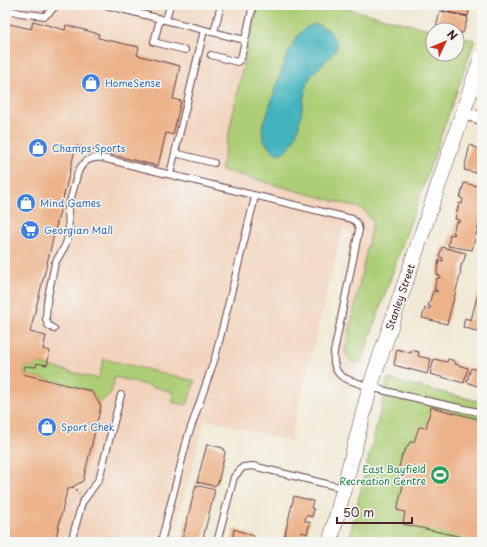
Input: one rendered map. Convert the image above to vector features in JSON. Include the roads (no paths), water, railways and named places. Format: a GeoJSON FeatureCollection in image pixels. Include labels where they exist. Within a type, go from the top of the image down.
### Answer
{"type":"FeatureCollection","features":[{"type":"Feature","properties":{"kind":"street","name":"Stanley Street"},"geometry":{"type":"LineString","coordinates":[[330,542],[370,386],[482,56]]}},
{"type":"Feature","properties":{"kind":"street"},"geometry":{"type":"LineString","coordinates":[[462,113],[482,118]]}},
{"type":"Feature","properties":{"kind":"lane"},"geometry":{"type":"LineString","coordinates":[[5,9],[20,13],[45,16],[57,5]]}},
{"type":"Feature","properties":{"kind":"lane"},"geometry":{"type":"LineString","coordinates":[[106,5],[245,40]]}},
{"type":"Feature","properties":{"kind":"lane"},"geometry":{"type":"LineString","coordinates":[[170,5],[154,42],[185,50]]}},
{"type":"Feature","properties":{"kind":"lane"},"geometry":{"type":"LineString","coordinates":[[214,32],[221,5]]}},
{"type":"Feature","properties":{"kind":"lane"},"geometry":{"type":"LineString","coordinates":[[211,55],[237,62],[241,59],[252,10],[249,5]]}},
{"type":"Feature","properties":{"kind":"lane"},"geometry":{"type":"LineString","coordinates":[[170,174],[204,30]]}},
{"type":"Feature","properties":{"kind":"lane"},"geometry":{"type":"LineString","coordinates":[[175,153],[214,163]]}},
{"type":"Feature","properties":{"kind":"lane"},"geometry":{"type":"LineString","coordinates":[[54,330],[48,325],[46,319],[47,301],[55,263],[69,234],[68,209],[80,167],[89,159],[102,158],[170,174],[255,197],[346,216],[357,223],[359,237],[334,358],[334,364],[340,374],[346,379],[370,386],[482,413]]}},
{"type":"Feature","properties":{"kind":"lane"},"geometry":{"type":"LineString","coordinates":[[161,542],[188,436],[215,358],[255,197]]}},
{"type":"Feature","properties":{"kind":"lane"},"geometry":{"type":"LineString","coordinates":[[71,542],[79,510],[84,499],[100,478],[121,395]]}},
{"type":"Feature","properties":{"kind":"lane"},"geometry":{"type":"LineString","coordinates":[[217,542],[234,477],[243,467],[253,466],[343,488]]}},
{"type":"Feature","properties":{"kind":"water"},"geometry":{"type":"Polygon","coordinates":[[[316,24],[329,30],[338,45],[309,80],[297,133],[292,143],[286,150],[278,154],[269,147],[263,138],[263,126],[286,58],[296,38],[305,28],[316,24]]]}},
{"type":"Feature","properties":{"kind":"place","name":"HomeSense"},"geometry":{"type":"Point","coordinates":[91,83]}},
{"type":"Feature","properties":{"kind":"place","name":"Champs Sports"},"geometry":{"type":"Point","coordinates":[38,148]}},
{"type":"Feature","properties":{"kind":"place","name":"Mind Games"},"geometry":{"type":"Point","coordinates":[26,203]}},
{"type":"Feature","properties":{"kind":"place","name":"Georgian Mall"},"geometry":{"type":"Point","coordinates":[30,230]}},
{"type":"Feature","properties":{"kind":"place","name":"Sport Chek"},"geometry":{"type":"Point","coordinates":[47,427]}},
{"type":"Feature","properties":{"kind":"place","name":"East Bayfield Recreation Centre"},"geometry":{"type":"Point","coordinates":[440,475]}}]}
